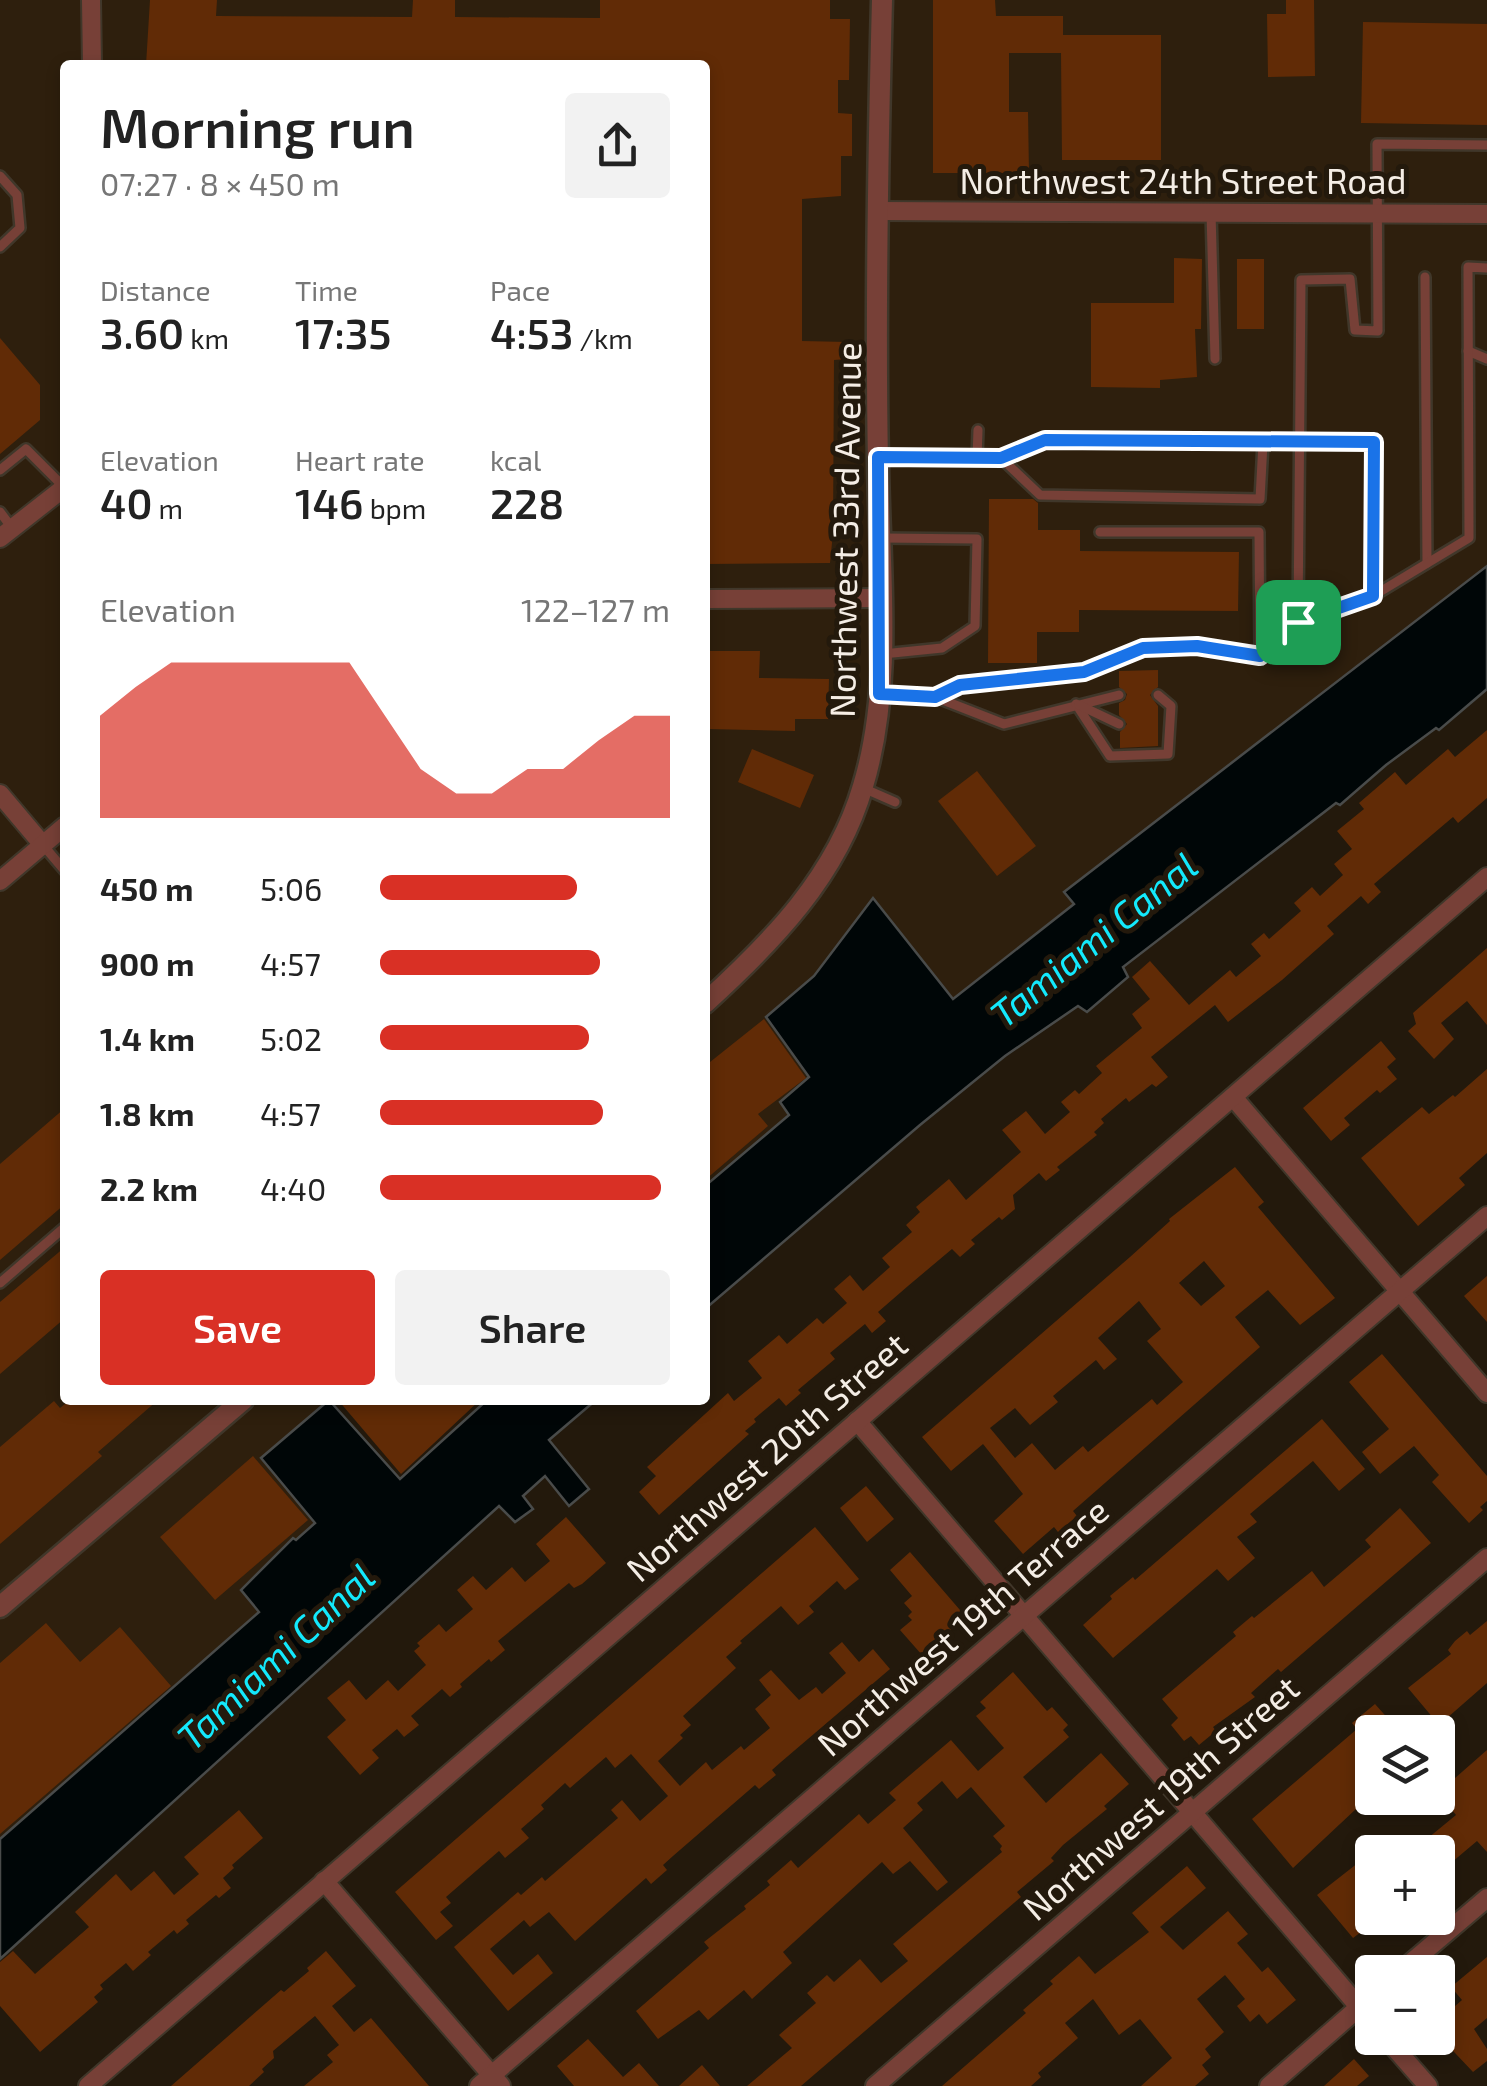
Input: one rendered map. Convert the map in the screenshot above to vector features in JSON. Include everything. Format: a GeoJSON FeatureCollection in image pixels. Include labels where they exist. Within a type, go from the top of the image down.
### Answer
{"type":"FeatureCollection","features":[{"type":"Feature","properties":{"kind":"street"},"geometry":{"type":"LineString","coordinates":[[91,0],[92,60]]}},
{"type":"Feature","properties":{"kind":"street","name":"Northwest 33rd Avenue"},"geometry":{"type":"LineString","coordinates":[[710,999],[766,945],[809,894],[839,843],[863,788],[879,694],[880,655],[882,0]]}},
{"type":"Feature","properties":{"kind":"street","name":"Northwest 24th Street Road"},"geometry":{"type":"LineString","coordinates":[[880,211],[1487,214]]}},
{"type":"Feature","properties":{"kind":"street"},"geometry":{"type":"LineString","coordinates":[[6,533],[60,491]]}},
{"type":"Feature","properties":{"kind":"street"},"geometry":{"type":"LineString","coordinates":[[710,599],[881,598]]}},
{"type":"Feature","properties":{"kind":"street"},"geometry":{"type":"LineString","coordinates":[[0,794],[42,845]]}},
{"type":"Feature","properties":{"kind":"street"},"geometry":{"type":"LineString","coordinates":[[0,882],[60,830]]}},
{"type":"Feature","properties":{"kind":"street","name":"Northwest 20th Street"},"geometry":{"type":"LineString","coordinates":[[88,2086],[1487,877]]}},
{"type":"Feature","properties":{"kind":"street"},"geometry":{"type":"LineString","coordinates":[[1233,1097],[1487,1393]]}},
{"type":"Feature","properties":{"kind":"street","name":"Northwest 19th Terrace"},"geometry":{"type":"LineString","coordinates":[[490,2082],[1487,1216]]}},
{"type":"Feature","properties":{"kind":"street"},"geometry":{"type":"LineString","coordinates":[[0,1607],[237,1405]]}},
{"type":"Feature","properties":{"kind":"street"},"geometry":{"type":"LineString","coordinates":[[857,1421],[1355,1993]]}},
{"type":"Feature","properties":{"kind":"street","name":"Northwest 19th Street"},"geometry":{"type":"LineString","coordinates":[[875,2086],[1487,1558]]}},
{"type":"Feature","properties":{"kind":"street"},"geometry":{"type":"LineString","coordinates":[[324,1880],[490,2082]]}},
{"type":"Feature","properties":{"kind":"street"},"geometry":{"type":"LineString","coordinates":[[1420,1955],[1487,1898]]}},
{"type":"Feature","properties":{"kind":"street"},"geometry":{"type":"LineString","coordinates":[[1268,2086],[1355,2018]]}},
{"type":"Feature","properties":{"kind":"street"},"geometry":{"type":"LineString","coordinates":[[1401,2055],[1428,2086]]}},
{"type":"Feature","properties":{"kind":"lane"},"geometry":{"type":"LineString","coordinates":[[1298,622],[1301,280],[1350,279],[1355,330],[1378,331],[1377,144],[1487,145]]}},
{"type":"Feature","properties":{"kind":"lane"},"geometry":{"type":"LineString","coordinates":[[0,176],[17,195],[20,228],[0,247]]}},
{"type":"Feature","properties":{"kind":"lane"},"geometry":{"type":"LineString","coordinates":[[1211,212],[1214,359]]}},
{"type":"Feature","properties":{"kind":"lane"},"geometry":{"type":"LineString","coordinates":[[1260,656],[1298,622],[1373,596],[1469,538],[1468,267],[1487,268]]}},
{"type":"Feature","properties":{"kind":"lane"},"geometry":{"type":"LineString","coordinates":[[1425,277],[1427,563]]}},
{"type":"Feature","properties":{"kind":"lane"},"geometry":{"type":"LineString","coordinates":[[1468,351],[1487,359]]}},
{"type":"Feature","properties":{"kind":"lane"},"geometry":{"type":"LineString","coordinates":[[976,458],[978,430]]}},
{"type":"Feature","properties":{"kind":"lane"},"geometry":{"type":"LineString","coordinates":[[878,457],[1001,458],[1045,440],[1374,442],[1373,596]]}},
{"type":"Feature","properties":{"kind":"lane"},"geometry":{"type":"LineString","coordinates":[[1001,458],[1040,494],[1260,499],[1262,444]]}},
{"type":"Feature","properties":{"kind":"lane"},"geometry":{"type":"LineString","coordinates":[[0,470],[26,449],[60,482]]}},
{"type":"Feature","properties":{"kind":"lane"},"geometry":{"type":"LineString","coordinates":[[0,512],[6,533]]}},
{"type":"Feature","properties":{"kind":"lane"},"geometry":{"type":"LineString","coordinates":[[1100,532],[1259,532],[1260,656]]}},
{"type":"Feature","properties":{"kind":"lane"},"geometry":{"type":"LineString","coordinates":[[879,538],[977,539],[976,626],[942,648],[880,655]]}},
{"type":"Feature","properties":{"kind":"lane"},"geometry":{"type":"LineString","coordinates":[[935,697],[960,685],[1084,672],[1143,648],[1197,646],[1260,656]]}},
{"type":"Feature","properties":{"kind":"lane"},"geometry":{"type":"LineString","coordinates":[[879,694],[935,697],[1004,724],[1120,695]]}},
{"type":"Feature","properties":{"kind":"lane"},"geometry":{"type":"LineString","coordinates":[[1076,704],[1110,756],[1168,754],[1171,706],[1158,695]]}},
{"type":"Feature","properties":{"kind":"lane"},"geometry":{"type":"LineString","coordinates":[[1076,704],[1120,724]]}},
{"type":"Feature","properties":{"kind":"lane"},"geometry":{"type":"LineString","coordinates":[[1158,724],[1171,724]]}},
{"type":"Feature","properties":{"kind":"lane"},"geometry":{"type":"LineString","coordinates":[[863,788],[895,802]]}},
{"type":"Feature","properties":{"kind":"lane"},"geometry":{"type":"LineString","coordinates":[[42,845],[60,865]]}},
{"type":"Feature","properties":{"kind":"lane"},"geometry":{"type":"LineString","coordinates":[[0,1282],[60,1232]]}},
{"type":"Feature","properties":{"kind":"shaded area"},"geometry":{"type":"Polygon","coordinates":[[[0,0],[1487,0],[1487,566],[1065,892],[1074,904],[952,999],[872,899],[814,976],[767,1017],[809,1077],[790,1115],[710,1182],[710,60],[60,60],[60,1405],[323,1405],[261,1458],[315,1523],[241,1590],[259,1611],[0,1839],[0,0]]]}},
{"type":"Feature","properties":{"kind":"water","name":"Tamiami Canal"},"geometry":{"type":"Polygon","coordinates":[[[1487,566],[1487,689],[1439,730],[1436,728],[1386,765],[1340,805],[1336,803],[1123,967],[1128,977],[1087,1012],[1078,1006],[1005,1056],[710,1305],[710,1182],[789,1115],[780,1102],[809,1077],[766,1017],[814,976],[873,898],[953,999],[1074,904],[1064,892],[1487,566]]]}},
{"type":"Feature","properties":{"kind":"water","name":"Tamiami Canal"},"geometry":{"type":"Polygon","coordinates":[[[323,1405],[333,1405],[400,1479],[481,1405],[590,1405],[549,1440],[589,1489],[569,1506],[545,1476],[523,1496],[533,1509],[515,1522],[499,1506],[0,1959],[0,1839],[259,1612],[241,1590],[293,1538],[296,1540],[315,1523],[261,1458],[323,1405]]]}},
{"type":"Feature","properties":{"kind":"building"},"geometry":{"type":"Polygon","coordinates":[[[150,0],[217,0],[216,16],[412,17],[413,0],[455,0],[455,17],[600,18],[600,0],[830,0],[830,19],[850,19],[849,80],[838,80],[838,113],[852,114],[852,156],[841,156],[841,196],[802,199],[802,341],[847,342],[847,359],[834,360],[830,563],[710,564],[710,60],[146,60],[150,0]]]}},
{"type":"Feature","properties":{"kind":"building"},"geometry":{"type":"Polygon","coordinates":[[[933,0],[995,0],[996,16],[1063,16],[1063,35],[1161,35],[1161,160],[1062,160],[1061,53],[1009,53],[1009,112],[1028,112],[1029,173],[933,173],[933,0]]]}},
{"type":"Feature","properties":{"kind":"building"},"geometry":{"type":"Polygon","coordinates":[[[1286,0],[1314,0],[1315,76],[1268,77],[1267,14],[1286,14],[1286,0]]]}},
{"type":"Feature","properties":{"kind":"building"},"geometry":{"type":"Polygon","coordinates":[[[1363,22],[1487,24],[1487,125],[1361,123],[1363,22]]]}},
{"type":"Feature","properties":{"kind":"building"},"geometry":{"type":"Polygon","coordinates":[[[1174,258],[1202,259],[1201,329],[1195,329],[1197,377],[1160,380],[1160,388],[1091,387],[1091,303],[1174,303],[1174,258]]]}},
{"type":"Feature","properties":{"kind":"building"},"geometry":{"type":"Polygon","coordinates":[[[1237,259],[1264,259],[1264,329],[1237,329],[1237,259]]]}},
{"type":"Feature","properties":{"kind":"building"},"geometry":{"type":"Polygon","coordinates":[[[0,338],[40,385],[40,420],[0,454],[0,338]]]}},
{"type":"Feature","properties":{"kind":"building"},"geometry":{"type":"Polygon","coordinates":[[[989,499],[1033,499],[1038,503],[1038,530],[1080,530],[1080,551],[1239,552],[1238,611],[1079,610],[1079,632],[1037,632],[1037,663],[988,663],[989,499]]]}},
{"type":"Feature","properties":{"kind":"building"},"geometry":{"type":"Polygon","coordinates":[[[710,651],[760,651],[759,678],[829,679],[828,719],[795,719],[795,731],[710,729],[710,651]]]}},
{"type":"Feature","properties":{"kind":"building"},"geometry":{"type":"Polygon","coordinates":[[[1158,670],[1158,687],[1150,695],[1158,706],[1158,746],[1120,748],[1120,732],[1127,724],[1119,715],[1119,703],[1127,694],[1119,687],[1119,671],[1158,670]]]}},
{"type":"Feature","properties":{"kind":"building"},"geometry":{"type":"Polygon","coordinates":[[[1487,730],[1487,798],[1458,823],[1453,817],[1374,884],[1381,892],[1368,904],[1361,896],[1327,926],[1334,934],[1228,1022],[1215,1005],[1151,1057],[1168,1077],[1129,1102],[1126,1098],[1101,1119],[1104,1123],[1094,1132],[1097,1135],[1057,1167],[1060,1170],[1046,1181],[1039,1173],[1013,1195],[1015,1209],[971,1240],[975,1244],[960,1257],[952,1249],[878,1312],[886,1321],[872,1333],[865,1324],[830,1353],[835,1359],[798,1390],[801,1393],[786,1406],[779,1398],[754,1419],[756,1422],[745,1431],[749,1434],[659,1515],[639,1492],[656,1476],[647,1467],[728,1393],[734,1401],[762,1378],[748,1361],[779,1335],[787,1344],[817,1318],[823,1324],[847,1303],[834,1289],[850,1275],[863,1291],[890,1267],[882,1258],[912,1232],[906,1225],[920,1212],[916,1207],[949,1179],[966,1200],[1021,1152],[1002,1130],[1026,1111],[1045,1134],[1070,1112],[1061,1102],[1075,1090],[1079,1094],[1102,1073],[1096,1066],[1142,1028],[1132,1014],[1150,999],[1132,977],[1150,961],[1189,1005],[1230,970],[1236,977],[1261,956],[1251,944],[1264,933],[1269,939],[1301,911],[1294,903],[1312,887],[1320,896],[1343,875],[1334,864],[1352,849],[1337,831],[1364,809],[1359,803],[1395,772],[1406,785],[1448,749],[1455,757],[1487,730]]]}},
{"type":"Feature","properties":{"kind":"building"},"geometry":{"type":"Polygon","coordinates":[[[752,749],[814,775],[800,808],[738,782],[752,749]]]}},
{"type":"Feature","properties":{"kind":"building"},"geometry":{"type":"Polygon","coordinates":[[[977,771],[1036,846],[997,876],[938,801],[977,771]]]}},
{"type":"Feature","properties":{"kind":"building"},"geometry":{"type":"Polygon","coordinates":[[[1487,948],[1487,1025],[1467,1001],[1441,1023],[1454,1039],[1434,1059],[1408,1031],[1416,1024],[1413,1013],[1487,948]]]}},
{"type":"Feature","properties":{"kind":"building"},"geometry":{"type":"Polygon","coordinates":[[[764,1019],[806,1078],[758,1114],[768,1126],[710,1176],[710,1062],[764,1019]]]}},
{"type":"Feature","properties":{"kind":"building"},"geometry":{"type":"Polygon","coordinates":[[[1381,1041],[1396,1059],[1387,1067],[1397,1079],[1344,1118],[1350,1125],[1331,1141],[1303,1108],[1381,1041]]]}},
{"type":"Feature","properties":{"kind":"building"},"geometry":{"type":"Polygon","coordinates":[[[1487,1069],[1487,1153],[1459,1178],[1465,1185],[1418,1226],[1361,1158],[1422,1107],[1429,1114],[1487,1069]]]}},
{"type":"Feature","properties":{"kind":"building"},"geometry":{"type":"Polygon","coordinates":[[[60,1112],[60,1208],[0,1260],[0,1164],[60,1112]]]}},
{"type":"Feature","properties":{"kind":"building"},"geometry":{"type":"Polygon","coordinates":[[[1235,1167],[1264,1202],[1258,1207],[1335,1298],[1300,1325],[1268,1290],[1235,1317],[1260,1347],[1073,1511],[1077,1516],[1058,1532],[1054,1527],[1023,1554],[994,1521],[1023,1494],[983,1444],[951,1471],[922,1437],[1169,1219],[1235,1167]],[[1204,1261],[1179,1283],[1201,1306],[1225,1286],[1204,1261]],[[1139,1301],[1098,1338],[1117,1359],[1104,1370],[1096,1360],[1053,1396],[1058,1402],[1030,1425],[1015,1408],[990,1428],[1015,1458],[1032,1443],[1055,1470],[1083,1446],[1088,1452],[1152,1399],[1157,1405],[1183,1382],[1147,1341],[1161,1329],[1139,1301]]]}},
{"type":"Feature","properties":{"kind":"building"},"geometry":{"type":"Polygon","coordinates":[[[60,1251],[60,1322],[0,1374],[0,1302],[60,1251]]]}},
{"type":"Feature","properties":{"kind":"building"},"geometry":{"type":"Polygon","coordinates":[[[1487,1276],[1487,1322],[1464,1296],[1487,1276]]]}},
{"type":"Feature","properties":{"kind":"building"},"geometry":{"type":"Polygon","coordinates":[[[1382,1354],[1487,1476],[1487,1501],[1469,1523],[1432,1482],[1439,1475],[1414,1446],[1380,1474],[1362,1452],[1389,1429],[1349,1382],[1382,1354]]]}},
{"type":"Feature","properties":{"kind":"building"},"geometry":{"type":"Polygon","coordinates":[[[54,1401],[60,1408],[152,1405],[98,1452],[102,1456],[0,1544],[0,1447],[54,1401]]]}},
{"type":"Feature","properties":{"kind":"building"},"geometry":{"type":"Polygon","coordinates":[[[342,1405],[475,1405],[401,1474],[342,1405]]]}},
{"type":"Feature","properties":{"kind":"building"},"geometry":{"type":"Polygon","coordinates":[[[1322,1419],[1365,1469],[1339,1491],[1313,1461],[1250,1514],[1257,1522],[1237,1537],[1255,1558],[1228,1581],[1217,1569],[1113,1658],[1083,1625],[1112,1599],[1110,1596],[1133,1577],[1135,1580],[1322,1419]]]}},
{"type":"Feature","properties":{"kind":"building"},"geometry":{"type":"Polygon","coordinates":[[[253,1456],[308,1520],[215,1600],[160,1537],[253,1456]]]}},
{"type":"Feature","properties":{"kind":"building"},"geometry":{"type":"Polygon","coordinates":[[[866,1486],[894,1519],[867,1542],[840,1508],[866,1486]]]}},
{"type":"Feature","properties":{"kind":"building"},"geometry":{"type":"Polygon","coordinates":[[[1400,1508],[1431,1543],[1281,1672],[1278,1669],[1251,1693],[1255,1697],[1213,1727],[1216,1731],[1199,1745],[1191,1736],[1184,1741],[1171,1725],[1178,1718],[1162,1699],[1236,1636],[1233,1632],[1312,1571],[1324,1587],[1371,1547],[1365,1540],[1400,1508]]]}},
{"type":"Feature","properties":{"kind":"building"},"geometry":{"type":"Polygon","coordinates":[[[566,1517],[606,1563],[582,1584],[574,1588],[569,1583],[498,1641],[505,1650],[491,1662],[489,1659],[450,1697],[442,1689],[411,1716],[419,1725],[404,1737],[397,1729],[372,1750],[379,1758],[360,1775],[327,1737],[346,1720],[327,1698],[349,1680],[366,1700],[388,1680],[398,1691],[426,1665],[414,1651],[420,1646],[417,1643],[439,1624],[446,1632],[473,1609],[457,1590],[473,1576],[486,1590],[512,1567],[525,1582],[550,1561],[536,1544],[566,1517]]]}},
{"type":"Feature","properties":{"kind":"building"},"geometry":{"type":"Polygon","coordinates":[[[815,1527],[859,1579],[845,1590],[837,1581],[809,1606],[814,1612],[798,1625],[781,1606],[740,1641],[726,1657],[736,1668],[683,1716],[691,1725],[658,1761],[680,1786],[706,1762],[712,1770],[741,1746],[744,1750],[770,1728],[755,1709],[771,1695],[759,1680],[771,1670],[799,1700],[816,1687],[822,1694],[846,1673],[829,1653],[842,1642],[859,1662],[873,1649],[890,1669],[772,1770],[776,1775],[759,1789],[755,1785],[673,1856],[663,1865],[667,1870],[651,1884],[646,1878],[575,1941],[549,1912],[530,1927],[524,1920],[490,1949],[513,1975],[538,1954],[553,1973],[508,2011],[454,1947],[518,1892],[521,1895],[542,1877],[545,1881],[618,1818],[611,1810],[622,1800],[640,1821],[668,1796],[631,1754],[615,1768],[606,1757],[570,1788],[565,1783],[541,1805],[544,1809],[521,1829],[529,1838],[505,1858],[499,1851],[446,1897],[451,1903],[440,1912],[453,1926],[436,1940],[395,1892],[815,1527]]]}},
{"type":"Feature","properties":{"kind":"building"},"geometry":{"type":"Polygon","coordinates":[[[910,1552],[966,1617],[922,1655],[900,1630],[912,1620],[908,1616],[912,1612],[904,1603],[912,1596],[890,1570],[910,1552]]]}},
{"type":"Feature","properties":{"kind":"building"},"geometry":{"type":"Polygon","coordinates":[[[1487,1621],[1487,1683],[1450,1715],[1431,1715],[1408,1688],[1451,1654],[1448,1650],[1455,1641],[1467,1631],[1470,1635],[1487,1621]]]}},
{"type":"Feature","properties":{"kind":"building"},"geometry":{"type":"Polygon","coordinates":[[[46,1623],[80,1662],[120,1627],[171,1686],[0,1834],[0,1663],[46,1623]]]}},
{"type":"Feature","properties":{"kind":"building"},"geometry":{"type":"Polygon","coordinates":[[[1013,1672],[1047,1711],[1052,1707],[1068,1725],[1063,1730],[1069,1737],[1023,1777],[1046,1803],[1101,1753],[1129,1784],[1104,1806],[1107,1809],[1063,1845],[1051,1858],[1054,1861],[1017,1892],[1021,1897],[801,2086],[747,2086],[792,2048],[779,2035],[816,2003],[807,1993],[827,1975],[834,1982],[860,1959],[881,1983],[908,1961],[893,1944],[1002,1852],[993,1836],[1005,1826],[971,1787],[957,1799],[942,1781],[917,1803],[923,1810],[903,1828],[948,1882],[937,1891],[910,1861],[893,1874],[882,1862],[783,1952],[792,1963],[752,1999],[744,1990],[708,2020],[699,2010],[658,2039],[636,2011],[709,1948],[704,1942],[746,1909],[744,1906],[770,1885],[767,1881],[791,1860],[798,1868],[859,1814],[868,1824],[896,1800],[889,1793],[951,1740],[978,1771],[1004,1748],[976,1716],[986,1708],[980,1702],[1013,1672]]]}},
{"type":"Feature","properties":{"kind":"building"},"geometry":{"type":"Polygon","coordinates":[[[1375,1704],[1385,1715],[1362,1715],[1375,1704]]]}},
{"type":"Feature","properties":{"kind":"building"},"geometry":{"type":"Polygon","coordinates":[[[1355,1731],[1355,1810],[1293,1868],[1252,1819],[1355,1731]]]}},
{"type":"Feature","properties":{"kind":"building"},"geometry":{"type":"Polygon","coordinates":[[[1487,1750],[1487,1852],[1477,1841],[1455,1860],[1455,1835],[1432,1835],[1456,1815],[1455,1778],[1487,1750]]]}},
{"type":"Feature","properties":{"kind":"building"},"geometry":{"type":"Polygon","coordinates":[[[239,1810],[263,1838],[223,1878],[231,1888],[219,1898],[216,1895],[186,1920],[189,1924],[177,1934],[174,1930],[148,1952],[151,1955],[133,1971],[126,1963],[100,1985],[103,1989],[94,1997],[98,2002],[40,2052],[0,2006],[0,1962],[13,1951],[35,1974],[89,1927],[75,1912],[116,1874],[131,1891],[154,1871],[174,1895],[199,1874],[184,1857],[239,1810]]]}},
{"type":"Feature","properties":{"kind":"building"},"geometry":{"type":"Polygon","coordinates":[[[1355,1865],[1357,1935],[1353,1938],[1317,1895],[1355,1865]]]}},
{"type":"Feature","properties":{"kind":"building"},"geometry":{"type":"Polygon","coordinates":[[[1187,1866],[1206,1888],[1160,1927],[1183,1950],[1228,1911],[1248,1934],[1237,1943],[1262,1972],[1268,1967],[1296,2000],[1267,2024],[1259,2014],[1250,2022],[1237,2006],[1245,1999],[1225,1975],[1197,1999],[1224,2032],[1205,2049],[1211,2057],[1202,2065],[1209,2074],[1195,2086],[1141,2086],[1172,2058],[1140,2019],[1119,2035],[1093,1999],[1065,2023],[1078,2038],[1038,2073],[1041,2077],[1031,2086],[942,2086],[1026,2013],[1023,2010],[1079,1956],[1095,1974],[1149,1932],[1132,1913],[1187,1866]]]}},
{"type":"Feature","properties":{"kind":"building"},"geometry":{"type":"Polygon","coordinates":[[[326,1951],[356,1986],[332,2006],[354,2032],[371,2018],[429,2086],[304,2086],[333,2062],[327,2055],[339,2045],[315,2016],[273,2051],[274,2058],[249,2086],[171,2086],[281,1990],[284,1992],[309,1971],[307,1968],[326,1951]]]}},
{"type":"Feature","properties":{"kind":"building"},"geometry":{"type":"Polygon","coordinates":[[[1487,1957],[1487,2018],[1474,2029],[1487,2049],[1487,2061],[1473,2072],[1455,2053],[1455,2006],[1462,2000],[1455,1992],[1455,1984],[1487,1957]]]}},
{"type":"Feature","properties":{"kind":"building"},"geometry":{"type":"Polygon","coordinates":[[[588,2039],[623,2077],[639,2063],[659,2086],[574,2086],[557,2066],[588,2039]]]}},
{"type":"Feature","properties":{"kind":"building"},"geometry":{"type":"Polygon","coordinates":[[[1354,2059],[1369,2076],[1357,2086],[1324,2086],[1354,2059]]]}},
{"type":"Feature","properties":{"kind":"building"},"geometry":{"type":"Polygon","coordinates":[[[702,2065],[720,2086],[679,2086],[702,2065]]]}},
{"type":"Feature","properties":{"kind":"route"},"geometry":{"type":"LineString","coordinates":[[1045,440],[1374,442],[1373,596],[1298,622],[1260,656],[1197,646],[1143,648],[1084,672],[960,685],[935,697],[879,694],[878,457],[1001,458],[1045,440]]}}]}
